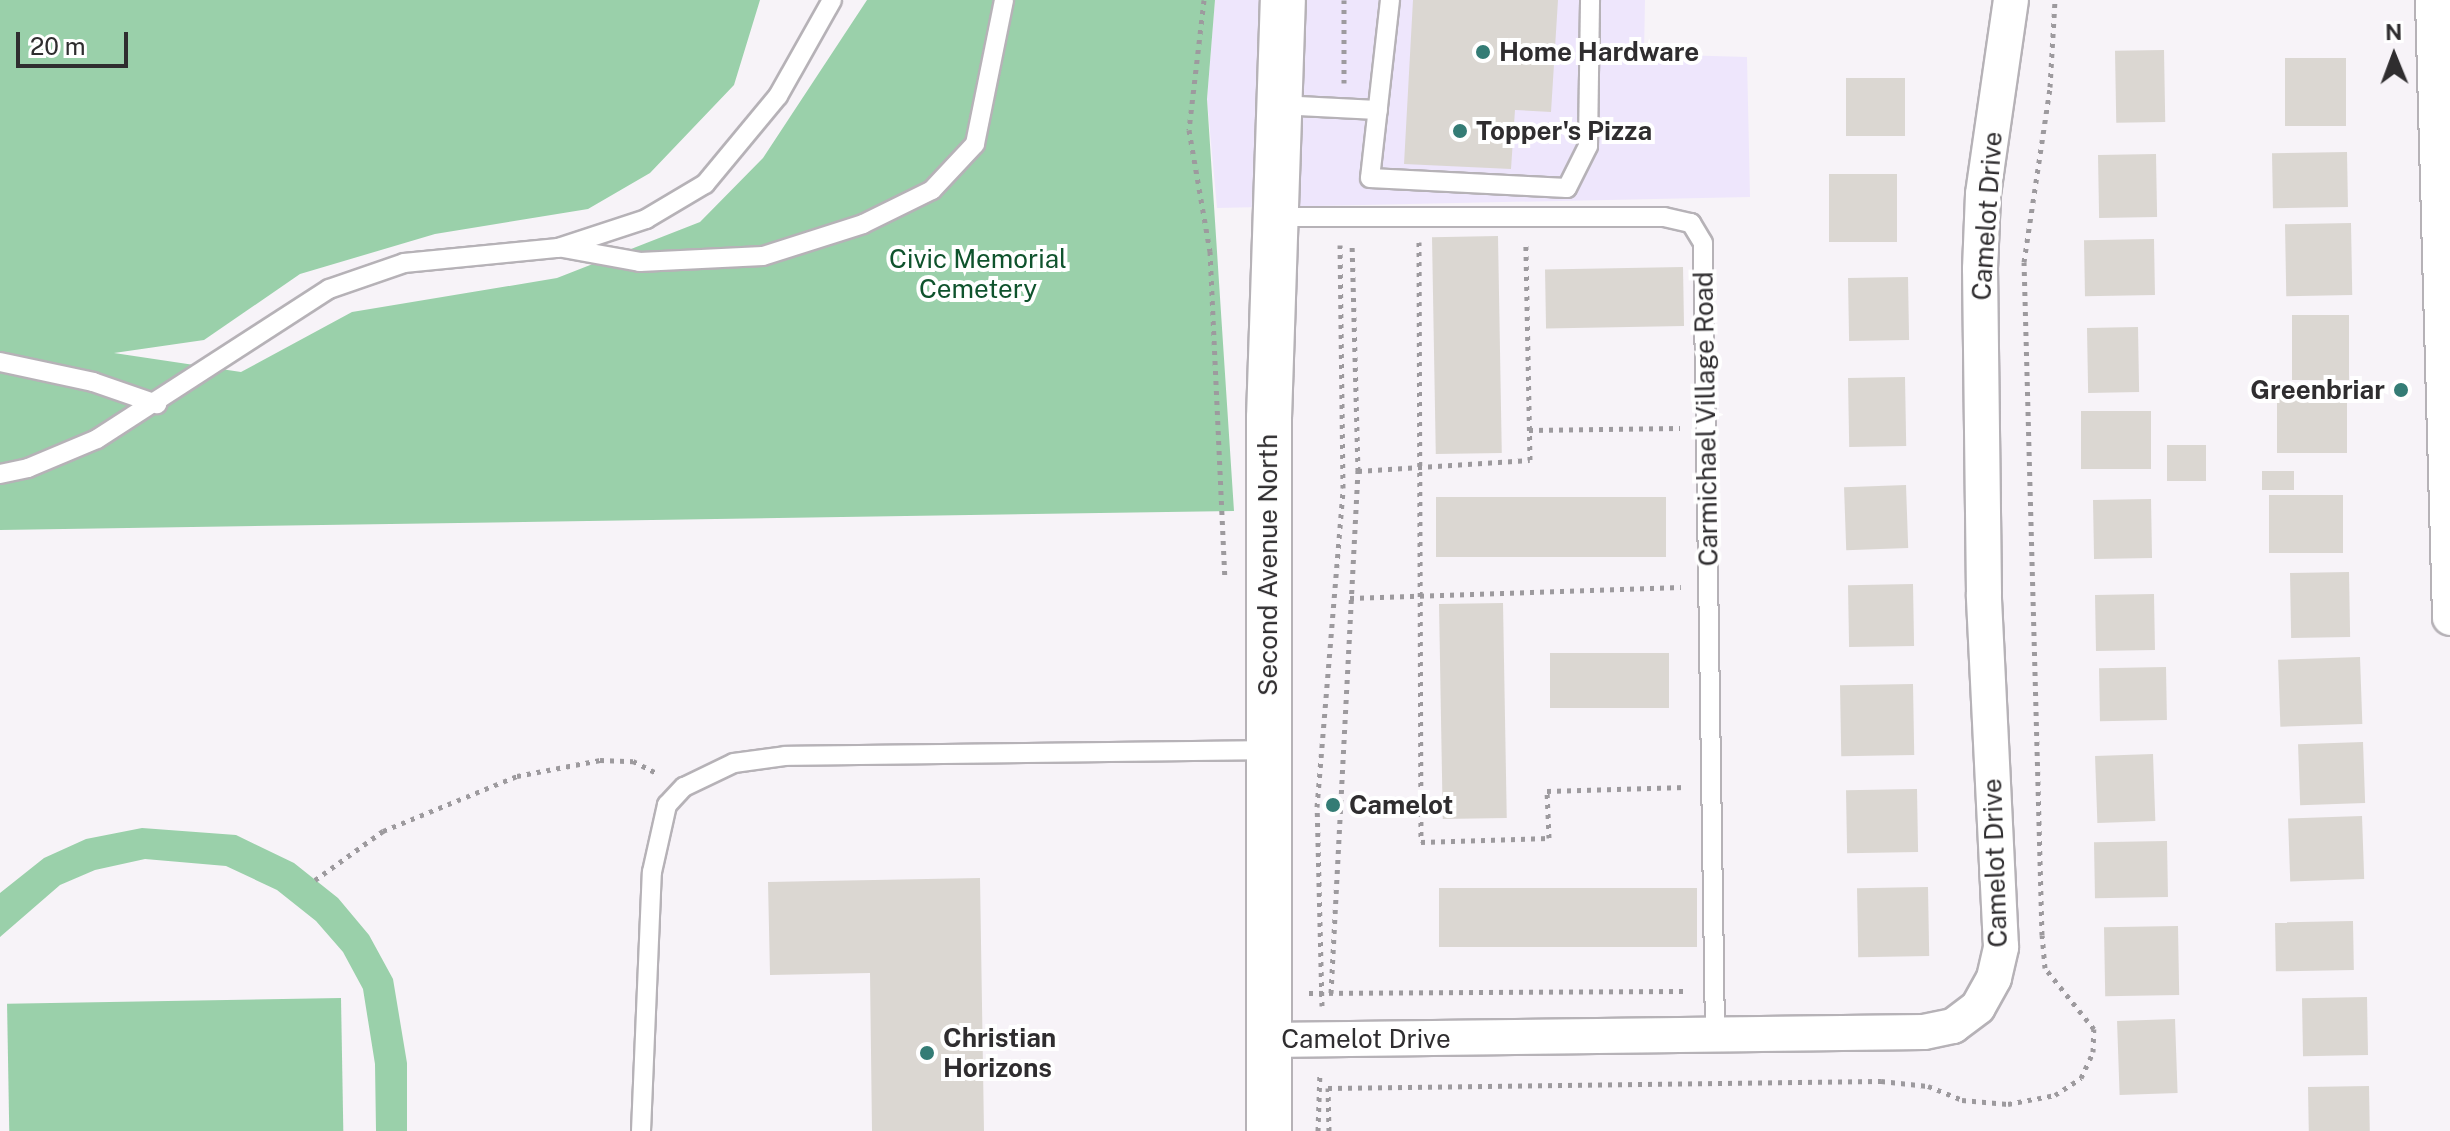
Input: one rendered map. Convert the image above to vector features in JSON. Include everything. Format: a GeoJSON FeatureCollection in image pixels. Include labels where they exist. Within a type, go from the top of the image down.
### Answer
{"type":"FeatureCollection","features":[{"type":"Feature","properties":{"kind":"main road","name":"Second Avenue North"},"geometry":{"type":"LineString","coordinates":[[1269,1131],[1267,750],[1278,105],[1283,0]]}},
{"type":"Feature","properties":{"kind":"street","name":"Camelot Drive"},"geometry":{"type":"LineString","coordinates":[[1268,1040],[1924,1032],[1953,1026],[1978,1007],[1994,978],[2001,947],[1984,594],[1980,269],[1983,194],[2011,0]]}},
{"type":"Feature","properties":{"kind":"street"},"geometry":{"type":"LineString","coordinates":[[2433,0],[2448,447],[2450,618]]}},
{"type":"Feature","properties":{"kind":"lane"},"geometry":{"type":"LineString","coordinates":[[0,474],[28,468],[97,439],[157,404],[329,289],[404,263],[558,248],[646,219],[705,184],[778,96],[832,0]]}},
{"type":"Feature","properties":{"kind":"lane"},"geometry":{"type":"LineString","coordinates":[[558,248],[640,262],[763,256],[863,224],[932,190],[975,144],[1004,0]]}},
{"type":"Feature","properties":{"kind":"lane"},"geometry":{"type":"LineString","coordinates":[[1390,0],[1370,178],[1567,188],[1588,146],[1590,0]]}},
{"type":"Feature","properties":{"kind":"lane"},"geometry":{"type":"LineString","coordinates":[[1278,105],[1378,110]]}},
{"type":"Feature","properties":{"kind":"lane","name":"Carmichael Village Road"},"geometry":{"type":"LineString","coordinates":[[1276,217],[1664,217],[1691,223],[1703,243],[1715,1034]]}},
{"type":"Feature","properties":{"kind":"lane"},"geometry":{"type":"LineString","coordinates":[[0,362],[93,382],[157,404]]}},
{"type":"Feature","properties":{"kind":"lane"},"geometry":{"type":"LineString","coordinates":[[641,1131],[652,872],[667,805],[684,787],[734,763],[785,756],[1267,750]]}},
{"type":"Feature","properties":{"kind":"path"},"geometry":{"type":"LineString","coordinates":[[1204,0],[1189,130],[1210,251],[1226,594]]}},
{"type":"Feature","properties":{"kind":"path"},"geometry":{"type":"LineString","coordinates":[[1344,0],[1344,108]]}},
{"type":"Feature","properties":{"kind":"path"},"geometry":{"type":"LineString","coordinates":[[1329,1131],[1328,1088],[1881,1081],[1928,1086],[1962,1100],[2008,1104],[2055,1095],[2081,1078],[2093,1052],[2094,1029],[2045,968],[2042,935],[2024,262],[2050,87],[2055,0]]}},
{"type":"Feature","properties":{"kind":"path"},"geometry":{"type":"LineString","coordinates":[[1419,217],[1421,842],[1549,838],[1547,791],[1712,786]]}},
{"type":"Feature","properties":{"kind":"path"},"geometry":{"type":"LineString","coordinates":[[1358,471],[1421,463],[1530,460],[1525,217]]}},
{"type":"Feature","properties":{"kind":"path"},"geometry":{"type":"LineString","coordinates":[[1331,993],[1358,471],[1345,218]]}},
{"type":"Feature","properties":{"kind":"path"},"geometry":{"type":"LineString","coordinates":[[1318,1131],[1323,993],[1317,807],[1343,488],[1345,218]]}},
{"type":"Feature","properties":{"kind":"path"},"geometry":{"type":"LineString","coordinates":[[1529,430],[1706,428]]}},
{"type":"Feature","properties":{"kind":"path"},"geometry":{"type":"LineString","coordinates":[[1350,598],[1421,593],[1708,586]]}},
{"type":"Feature","properties":{"kind":"path"},"geometry":{"type":"LineString","coordinates":[[315,880],[383,831],[517,776],[600,760],[633,761],[684,787]]}},
{"type":"Feature","properties":{"kind":"path"},"geometry":{"type":"LineString","coordinates":[[1268,994],[1714,991]]}},
{"type":"Feature","properties":{"kind":"shaded area"},"geometry":{"type":"Polygon","coordinates":[[[1215,0],[1645,0],[1644,54],[1747,57],[1750,197],[1217,208],[1207,99],[1215,0]]]}},
{"type":"Feature","properties":{"kind":"green space","name":"Civic Memorial Cemetery"},"geometry":{"type":"Polygon","coordinates":[[[0,0],[760,0],[734,85],[650,173],[588,209],[435,234],[300,274],[204,340],[114,353],[241,372],[352,312],[557,278],[700,222],[763,158],[867,0],[1215,0],[1207,99],[1234,511],[0,530],[0,0]]]}},
{"type":"Feature","properties":{"kind":"green space"},"geometry":{"type":"Polygon","coordinates":[[[142,828],[236,835],[294,863],[338,898],[369,935],[393,979],[407,1063],[407,1131],[376,1131],[375,1064],[363,989],[343,952],[316,921],[277,890],[226,866],[145,859],[95,870],[60,885],[0,937],[0,893],[44,858],[86,839],[142,828]]]}},
{"type":"Feature","properties":{"kind":"green space"},"geometry":{"type":"Polygon","coordinates":[[[341,998],[343,1131],[9,1131],[7,1004],[341,998]]]}},
{"type":"Feature","properties":{"kind":"building","name":"Home Hardware"},"geometry":{"type":"Polygon","coordinates":[[[1413,0],[1558,0],[1551,112],[1515,110],[1511,169],[1404,164],[1413,0]]]}},
{"type":"Feature","properties":{"kind":"building"},"geometry":{"type":"Polygon","coordinates":[[[2164,50],[2165,122],[2116,123],[2115,51],[2164,50]]]}},
{"type":"Feature","properties":{"kind":"building"},"geometry":{"type":"Polygon","coordinates":[[[2285,58],[2346,58],[2346,126],[2285,126],[2285,58]]]}},
{"type":"Feature","properties":{"kind":"building"},"geometry":{"type":"Polygon","coordinates":[[[1846,78],[1905,78],[1905,136],[1846,136],[1846,78]]]}},
{"type":"Feature","properties":{"kind":"building"},"geometry":{"type":"Polygon","coordinates":[[[2347,152],[2348,207],[2273,208],[2272,153],[2347,152]]]}},
{"type":"Feature","properties":{"kind":"building"},"geometry":{"type":"Polygon","coordinates":[[[2156,154],[2157,217],[2099,218],[2098,155],[2156,154]]]}},
{"type":"Feature","properties":{"kind":"building"},"geometry":{"type":"Polygon","coordinates":[[[1829,174],[1897,174],[1897,242],[1829,242],[1829,174]]]}},
{"type":"Feature","properties":{"kind":"building"},"geometry":{"type":"Polygon","coordinates":[[[2351,223],[2352,295],[2286,296],[2285,224],[2351,223]]]}},
{"type":"Feature","properties":{"kind":"building"},"geometry":{"type":"Polygon","coordinates":[[[1498,236],[1502,453],[1436,454],[1432,237],[1498,236]]]}},
{"type":"Feature","properties":{"kind":"building"},"geometry":{"type":"Polygon","coordinates":[[[2154,239],[2155,295],[2085,296],[2084,240],[2154,239]]]}},
{"type":"Feature","properties":{"kind":"building"},"geometry":{"type":"Polygon","coordinates":[[[1683,267],[1684,326],[1546,328],[1545,269],[1683,267]]]}},
{"type":"Feature","properties":{"kind":"building"},"geometry":{"type":"Polygon","coordinates":[[[1908,277],[1909,340],[1849,341],[1848,278],[1908,277]]]}},
{"type":"Feature","properties":{"kind":"building"},"geometry":{"type":"Polygon","coordinates":[[[2292,315],[2349,315],[2349,380],[2292,380],[2292,315]]]}},
{"type":"Feature","properties":{"kind":"building"},"geometry":{"type":"Polygon","coordinates":[[[2138,327],[2139,392],[2088,393],[2087,328],[2138,327]]]}},
{"type":"Feature","properties":{"kind":"building"},"geometry":{"type":"Polygon","coordinates":[[[1905,377],[1906,446],[1849,447],[1848,378],[1905,377]]]}},
{"type":"Feature","properties":{"kind":"building"},"geometry":{"type":"Polygon","coordinates":[[[2277,389],[2347,389],[2347,453],[2277,453],[2277,389]]]}},
{"type":"Feature","properties":{"kind":"building"},"geometry":{"type":"Polygon","coordinates":[[[2081,411],[2151,411],[2151,469],[2081,469],[2081,411]]]}},
{"type":"Feature","properties":{"kind":"building"},"geometry":{"type":"Polygon","coordinates":[[[2167,445],[2206,445],[2206,481],[2167,481],[2167,445]]]}},
{"type":"Feature","properties":{"kind":"building"},"geometry":{"type":"Polygon","coordinates":[[[2262,471],[2294,471],[2294,490],[2262,490],[2262,471]]]}},
{"type":"Feature","properties":{"kind":"building"},"geometry":{"type":"Polygon","coordinates":[[[1906,485],[1908,548],[1846,550],[1844,487],[1906,485]]]}},
{"type":"Feature","properties":{"kind":"building"},"geometry":{"type":"Polygon","coordinates":[[[2269,495],[2343,495],[2343,553],[2269,553],[2269,495]]]}},
{"type":"Feature","properties":{"kind":"building"},"geometry":{"type":"Polygon","coordinates":[[[1436,497],[1666,497],[1666,557],[1436,557],[1436,497]]]}},
{"type":"Feature","properties":{"kind":"building"},"geometry":{"type":"Polygon","coordinates":[[[2151,499],[2152,558],[2094,559],[2093,500],[2151,499]]]}},
{"type":"Feature","properties":{"kind":"building"},"geometry":{"type":"Polygon","coordinates":[[[2349,572],[2350,637],[2291,638],[2290,573],[2349,572]]]}},
{"type":"Feature","properties":{"kind":"building"},"geometry":{"type":"Polygon","coordinates":[[[1913,584],[1914,646],[1849,647],[1848,585],[1913,584]]]}},
{"type":"Feature","properties":{"kind":"building"},"geometry":{"type":"Polygon","coordinates":[[[2154,594],[2155,650],[2096,651],[2095,595],[2154,594]]]}},
{"type":"Feature","properties":{"kind":"building"},"geometry":{"type":"Polygon","coordinates":[[[1503,603],[1507,818],[1443,819],[1439,604],[1503,603]]]}},
{"type":"Feature","properties":{"kind":"building"},"geometry":{"type":"Polygon","coordinates":[[[1550,653],[1669,653],[1669,708],[1550,708],[1550,653]]]}},
{"type":"Feature","properties":{"kind":"building"},"geometry":{"type":"Polygon","coordinates":[[[2360,657],[2362,724],[2280,727],[2278,660],[2360,657]]]}},
{"type":"Feature","properties":{"kind":"building"},"geometry":{"type":"Polygon","coordinates":[[[2166,667],[2167,720],[2100,721],[2099,668],[2166,667]]]}},
{"type":"Feature","properties":{"kind":"building"},"geometry":{"type":"Polygon","coordinates":[[[1913,684],[1914,755],[1841,756],[1840,685],[1913,684]]]}},
{"type":"Feature","properties":{"kind":"building"},"geometry":{"type":"Polygon","coordinates":[[[2363,742],[2365,803],[2300,805],[2298,744],[2363,742]]]}},
{"type":"Feature","properties":{"kind":"building"},"geometry":{"type":"Polygon","coordinates":[[[2153,754],[2155,821],[2097,823],[2095,756],[2153,754]]]}},
{"type":"Feature","properties":{"kind":"building"},"geometry":{"type":"Polygon","coordinates":[[[1917,789],[1918,852],[1847,853],[1846,790],[1917,789]]]}},
{"type":"Feature","properties":{"kind":"building"},"geometry":{"type":"Polygon","coordinates":[[[2362,816],[2364,879],[2290,882],[2288,819],[2362,816]]]}},
{"type":"Feature","properties":{"kind":"building"},"geometry":{"type":"Polygon","coordinates":[[[2167,841],[2168,897],[2095,898],[2094,842],[2167,841]]]}},
{"type":"Feature","properties":{"kind":"building","name":"Christian Horizons"},"geometry":{"type":"Polygon","coordinates":[[[980,878],[984,1131],[872,1131],[870,973],[770,975],[768,882],[980,878]]]}},
{"type":"Feature","properties":{"kind":"building"},"geometry":{"type":"Polygon","coordinates":[[[1928,887],[1929,956],[1858,957],[1857,888],[1928,887]]]}},
{"type":"Feature","properties":{"kind":"building"},"geometry":{"type":"Polygon","coordinates":[[[1439,888],[1697,888],[1697,947],[1439,947],[1439,888]]]}},
{"type":"Feature","properties":{"kind":"building"},"geometry":{"type":"Polygon","coordinates":[[[2353,921],[2354,970],[2276,971],[2275,922],[2353,921]]]}},
{"type":"Feature","properties":{"kind":"building"},"geometry":{"type":"Polygon","coordinates":[[[2178,926],[2179,995],[2105,996],[2104,927],[2178,926]]]}},
{"type":"Feature","properties":{"kind":"building"},"geometry":{"type":"Polygon","coordinates":[[[2367,997],[2368,1055],[2303,1056],[2302,998],[2367,997]]]}},
{"type":"Feature","properties":{"kind":"building"},"geometry":{"type":"Polygon","coordinates":[[[2175,1019],[2178,1093],[2120,1095],[2117,1021],[2175,1019]]]}},
{"type":"Feature","properties":{"kind":"building"},"geometry":{"type":"Polygon","coordinates":[[[2369,1086],[2370,1131],[2309,1131],[2308,1087],[2369,1086]]]}},
{"type":"Feature","properties":{"kind":"place","name":"Home Hardware"},"geometry":{"type":"Point","coordinates":[1483,52]}},
{"type":"Feature","properties":{"kind":"place","name":"Topper's Pizza"},"geometry":{"type":"Point","coordinates":[1460,131]}},
{"type":"Feature","properties":{"kind":"place","name":"Greenbriar"},"geometry":{"type":"Point","coordinates":[2401,390]}},
{"type":"Feature","properties":{"kind":"place","name":"Camelot"},"geometry":{"type":"Point","coordinates":[1333,805]}},
{"type":"Feature","properties":{"kind":"place","name":"Christian Horizons"},"geometry":{"type":"Point","coordinates":[927,1053]}}]}
